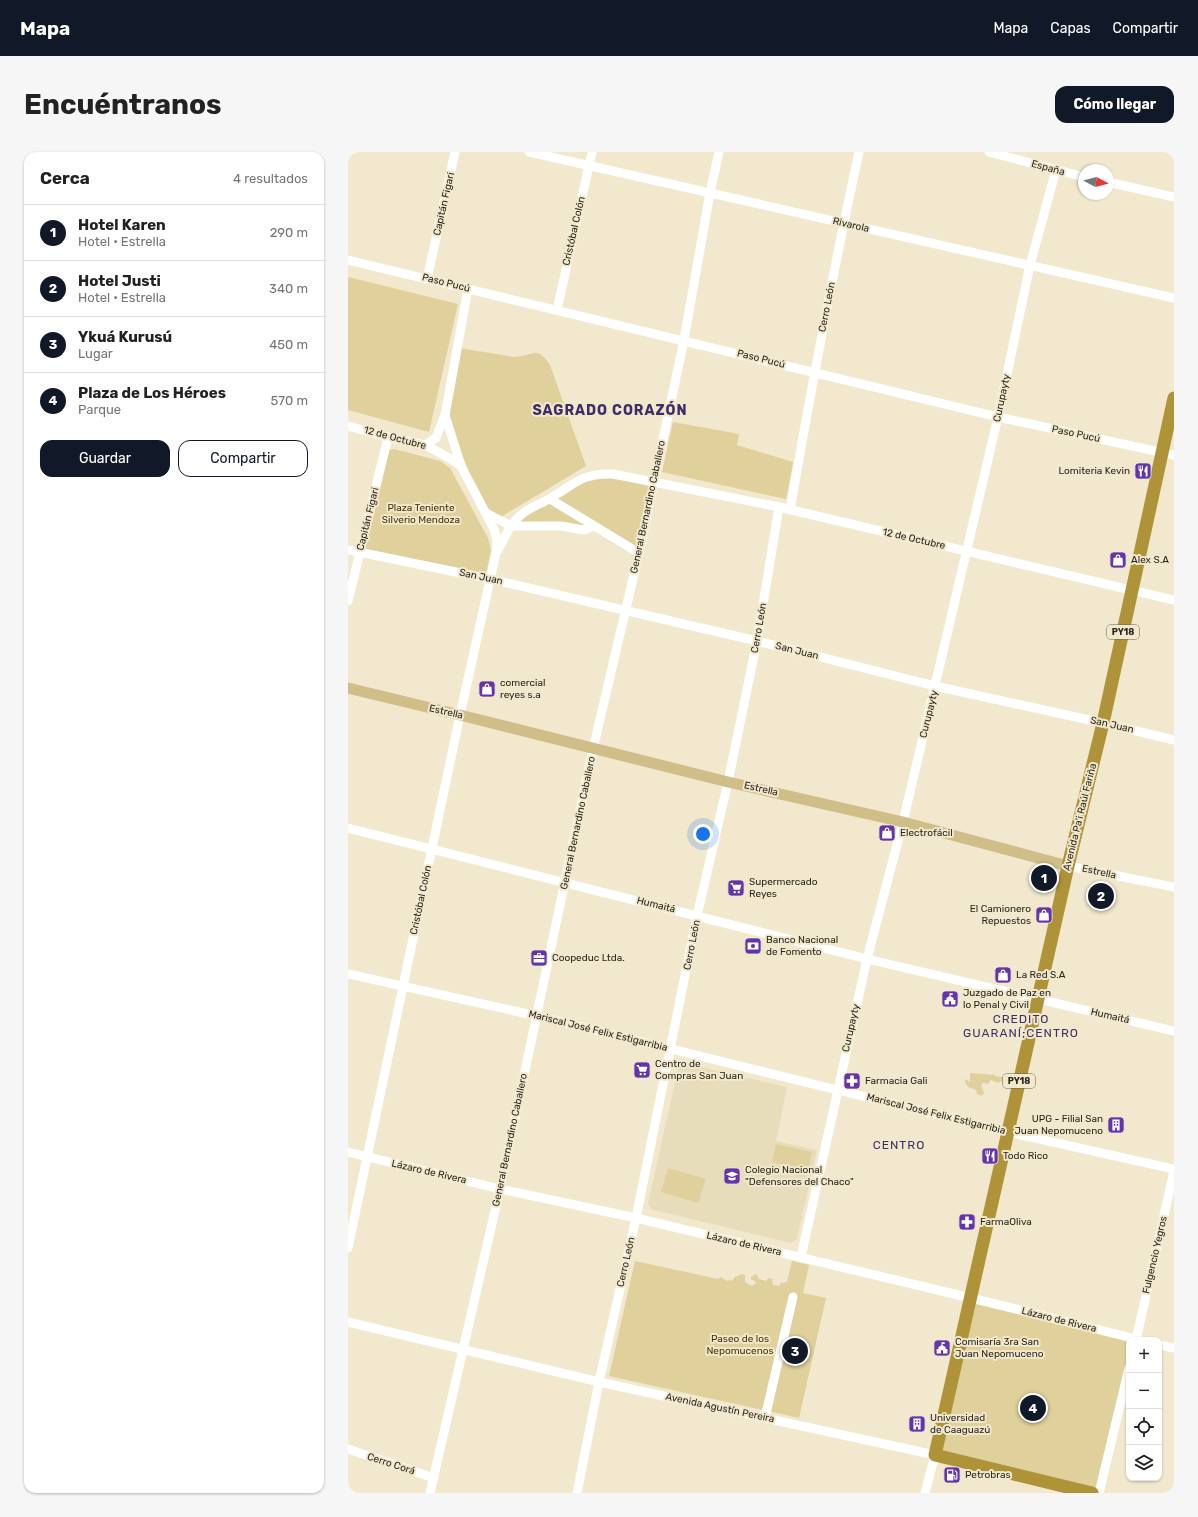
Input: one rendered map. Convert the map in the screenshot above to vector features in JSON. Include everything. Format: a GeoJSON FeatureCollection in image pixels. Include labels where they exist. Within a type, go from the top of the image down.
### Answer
{"type":"FeatureCollection","features":[{"type":"Feature","properties":{"kind":"highway","name":"Avenida Pa'i Raúl Fariña"},"geometry":{"type":"LineString","coordinates":[[935,1455],[1068,866],[1103,723],[1132,590],[1168,453],[1174,398]]}},
{"type":"Feature","properties":{"kind":"highway","name":"Avenida Agustín Pereira"},"geometry":{"type":"LineString","coordinates":[[935,1455],[1092,1493]]}},
{"type":"Feature","properties":{"kind":"main road","name":"Estrella"},"geometry":{"type":"LineString","coordinates":[[348,688],[728,782],[903,822],[1068,866]]}},
{"type":"Feature","properties":{"kind":"street","name":"Capitán Figari"},"geometry":{"type":"LineString","coordinates":[[427,279],[455,152]]}},
{"type":"Feature","properties":{"kind":"street","name":"Rivarola"},"geometry":{"type":"LineString","coordinates":[[529,152],[1174,298]]}},
{"type":"Feature","properties":{"kind":"street","name":"Cristóbal Colón"},"geometry":{"type":"LineString","coordinates":[[557,310],[592,152]]}},
{"type":"Feature","properties":{"kind":"street","name":"General Bernardino Caballero"},"geometry":{"type":"LineString","coordinates":[[430,1493],[500,1188],[593,749],[639,554],[653,481],[684,340],[710,193],[719,152]]}},
{"type":"Feature","properties":{"kind":"street","name":"Cerro León"},"geometry":{"type":"LineString","coordinates":[[790,510],[814,372],[843,223],[860,152]]}},
{"type":"Feature","properties":{"kind":"street","name":"España"},"geometry":{"type":"LineString","coordinates":[[989,152],[1078,176]]}},
{"type":"Feature","properties":{"kind":"street","name":"Curupayty"},"geometry":{"type":"LineString","coordinates":[[801,1257],[867,959],[903,822],[935,686],[998,417],[1030,265],[1056,170]]}},
{"type":"Feature","properties":{"kind":"street"},"geometry":{"type":"LineString","coordinates":[[1114,183],[1174,196]]}},
{"type":"Feature","properties":{"kind":"street","name":"Paso Pucú"},"geometry":{"type":"LineString","coordinates":[[348,260],[998,417],[1168,453]]}},
{"type":"Feature","properties":{"kind":"street"},"geometry":{"type":"LineString","coordinates":[[425,445],[436,438],[445,415],[468,289]]}},
{"type":"Feature","properties":{"kind":"street"},"geometry":{"type":"LineString","coordinates":[[445,415],[461,466],[494,529],[497,540],[496,553]]}},
{"type":"Feature","properties":{"kind":"street","name":"12 de Octubre"},"geometry":{"type":"LineString","coordinates":[[348,426],[425,445],[461,466]]}},
{"type":"Feature","properties":{"kind":"street","name":"Capitán Figari"},"geometry":{"type":"LineString","coordinates":[[348,601],[388,437]]}},
{"type":"Feature","properties":{"kind":"street","name":"12 de Octubre"},"geometry":{"type":"LineString","coordinates":[[496,553],[511,526],[522,514],[584,477],[598,473],[613,474],[790,510],[1174,600]]}},
{"type":"Feature","properties":{"kind":"street"},"geometry":{"type":"LineString","coordinates":[[550,498],[639,554]]}},
{"type":"Feature","properties":{"kind":"street","name":"Cerro León"},"geometry":{"type":"LineString","coordinates":[[577,1493],[599,1382],[636,1218],[697,916],[728,782],[757,641],[779,508]]}},
{"type":"Feature","properties":{"kind":"street"},"geometry":{"type":"LineString","coordinates":[[486,513],[511,526],[562,526],[584,530],[594,526]]}},
{"type":"Feature","properties":{"kind":"street","name":"San Juan"},"geometry":{"type":"LineString","coordinates":[[348,550],[490,579],[625,610],[757,641],[935,686],[1174,740]]}},
{"type":"Feature","properties":{"kind":"street","name":"Cristóbal Colón"},"geometry":{"type":"LineString","coordinates":[[348,1248],[460,715],[496,553]]}},
{"type":"Feature","properties":{"kind":"street","name":"Humaitá"},"geometry":{"type":"LineString","coordinates":[[348,828],[867,959],[1174,1031]]}},
{"type":"Feature","properties":{"kind":"street","name":"Estrella"},"geometry":{"type":"LineString","coordinates":[[1068,866],[1174,888]]}},
{"type":"Feature","properties":{"kind":"street","name":"Mariscal José Felix Estigarribia"},"geometry":{"type":"LineString","coordinates":[[348,974],[537,1016],[670,1050],[1008,1132],[1174,1170]]}},
{"type":"Feature","properties":{"kind":"street","name":"Lázaro de Rivera"},"geometry":{"type":"LineString","coordinates":[[348,1152],[801,1257],[1126,1337]]}},
{"type":"Feature","properties":{"kind":"street","name":"Fulgencio Yegros"},"geometry":{"type":"LineString","coordinates":[[1138,1337],[1174,1170]]}},
{"type":"Feature","properties":{"kind":"street"},"geometry":{"type":"LineString","coordinates":[[765,1418],[793,1296]]}},
{"type":"Feature","properties":{"kind":"street","name":"Avenida Agustín Pereira"},"geometry":{"type":"LineString","coordinates":[[348,1322],[599,1382],[935,1455]]}},
{"type":"Feature","properties":{"kind":"street"},"geometry":{"type":"LineString","coordinates":[[1162,1346],[1174,1348]]}},
{"type":"Feature","properties":{"kind":"street"},"geometry":{"type":"LineString","coordinates":[[1099,1493],[1128,1373]]}},
{"type":"Feature","properties":{"kind":"street","name":"Cerro Corá"},"geometry":{"type":"LineString","coordinates":[[348,1449],[434,1478]]}},
{"type":"Feature","properties":{"kind":"street","name":"Avenida Pa'i Raúl Fariña"},"geometry":{"type":"LineString","coordinates":[[925,1493],[935,1455]]}},
{"type":"Feature","properties":{"kind":"shaded area","name":"Colegio Nacional \"Defensores del Chaco\""},"geometry":{"type":"Polygon","coordinates":[[[688,1064],[787,1087],[776,1141],[817,1150],[797,1239],[791,1243],[650,1209],[648,1203],[678,1069],[688,1064]]]}},
{"type":"Feature","properties":{"kind":"shaded area"},"geometry":{"type":"Polygon","coordinates":[[[795,1343],[800,1344],[804,1353],[794,1359],[785,1349],[786,1346],[792,1346],[795,1343]]]}},
{"type":"Feature","properties":{"kind":"green space"},"geometry":{"type":"Polygon","coordinates":[[[348,277],[458,304],[429,432],[348,410],[348,277]]]}},
{"type":"Feature","properties":{"kind":"green space"},"geometry":{"type":"Polygon","coordinates":[[[459,348],[514,357],[534,353],[541,355],[550,365],[586,466],[499,518],[485,514],[447,415],[459,348]]]}},
{"type":"Feature","properties":{"kind":"green space"},"geometry":{"type":"Polygon","coordinates":[[[673,422],[739,434],[737,445],[793,462],[786,499],[662,472],[673,422]]]}},
{"type":"Feature","properties":{"kind":"green space","name":"Plaza Teniente Silverio Mendoza"},"geometry":{"type":"Polygon","coordinates":[[[394,449],[440,461],[450,468],[488,538],[491,550],[486,574],[366,549],[365,547],[389,450],[394,449]]]}},
{"type":"Feature","properties":{"kind":"green space"},"geometry":{"type":"Polygon","coordinates":[[[598,473],[653,481],[639,553],[594,526],[519,525],[522,514],[598,473]]]}},
{"type":"Feature","properties":{"kind":"green space"},"geometry":{"type":"Polygon","coordinates":[[[970,1074],[994,1074],[995,1076],[1007,1078],[1006,1083],[1004,1084],[1002,1081],[998,1083],[991,1080],[988,1084],[983,1083],[981,1085],[984,1093],[982,1096],[977,1094],[976,1090],[968,1087],[965,1082],[965,1079],[970,1082],[970,1074]]]}},
{"type":"Feature","properties":{"kind":"green space"},"geometry":{"type":"Polygon","coordinates":[[[776,1144],[812,1152],[808,1171],[772,1162],[776,1144]]]}},
{"type":"Feature","properties":{"kind":"green space"},"geometry":{"type":"Polygon","coordinates":[[[668,1168],[706,1179],[698,1203],[661,1192],[668,1168]]]}},
{"type":"Feature","properties":{"kind":"green space","name":"Paseo de los Nepomucenos"},"geometry":{"type":"Polygon","coordinates":[[[635,1261],[718,1279],[721,1277],[727,1281],[732,1281],[735,1277],[742,1274],[745,1275],[745,1282],[752,1286],[756,1283],[751,1279],[751,1277],[756,1274],[759,1279],[766,1281],[768,1278],[772,1279],[773,1285],[779,1286],[781,1283],[787,1282],[792,1261],[809,1265],[803,1293],[826,1298],[799,1418],[609,1376],[635,1261]]]}},
{"type":"Feature","properties":{"kind":"green space"},"geometry":{"type":"Polygon","coordinates":[[[972,1299],[1126,1339],[1126,1375],[1098,1493],[937,1455],[972,1299]]]}},
{"type":"Feature","properties":{"kind":"place","name":"Lomiteria Kevin"},"geometry":{"type":"Point","coordinates":[1143,471]}},
{"type":"Feature","properties":{"kind":"place","name":"Alex S.A"},"geometry":{"type":"Point","coordinates":[1118,560]}},
{"type":"Feature","properties":{"kind":"place","name":"comercial reyes s.a"},"geometry":{"type":"Point","coordinates":[487,689]}},
{"type":"Feature","properties":{"kind":"place","name":"Electrofácil"},"geometry":{"type":"Point","coordinates":[887,833]}},
{"type":"Feature","properties":{"kind":"place","name":"Hotel Karen"},"geometry":{"type":"Point","coordinates":[1044,878]}},
{"type":"Feature","properties":{"kind":"place","name":"Supermercado Reyes"},"geometry":{"type":"Point","coordinates":[736,888]}},
{"type":"Feature","properties":{"kind":"place","name":"Hotel Justi"},"geometry":{"type":"Point","coordinates":[1101,896]}},
{"type":"Feature","properties":{"kind":"place","name":"El Camionero Repuestos"},"geometry":{"type":"Point","coordinates":[1044,915]}},
{"type":"Feature","properties":{"kind":"place","name":"Banco Nacional de Fomento"},"geometry":{"type":"Point","coordinates":[753,946]}},
{"type":"Feature","properties":{"kind":"place","name":"Coopeduc Ltda."},"geometry":{"type":"Point","coordinates":[539,958]}},
{"type":"Feature","properties":{"kind":"place","name":"La Red S.A"},"geometry":{"type":"Point","coordinates":[1003,975]}},
{"type":"Feature","properties":{"kind":"place","name":"Juzgado de Paz en lo Penal y Civil"},"geometry":{"type":"Point","coordinates":[950,999]}},
{"type":"Feature","properties":{"kind":"place","name":"Centro de Compras San Juan"},"geometry":{"type":"Point","coordinates":[642,1070]}},
{"type":"Feature","properties":{"kind":"place","name":"Farmacia Gali"},"geometry":{"type":"Point","coordinates":[852,1081]}},
{"type":"Feature","properties":{"kind":"place","name":"UPG - Filial San Juan Nepomuceno"},"geometry":{"type":"Point","coordinates":[1116,1125]}},
{"type":"Feature","properties":{"kind":"place","name":"Todo Rico"},"geometry":{"type":"Point","coordinates":[990,1156]}},
{"type":"Feature","properties":{"kind":"place","name":"Colegio Nacional \"Defensores del Chaco\""},"geometry":{"type":"Point","coordinates":[732,1176]}},
{"type":"Feature","properties":{"kind":"place","name":"FarmaOliva"},"geometry":{"type":"Point","coordinates":[967,1222]}},
{"type":"Feature","properties":{"kind":"place","name":"Comisaría 3ra San Juan Nepomuceno"},"geometry":{"type":"Point","coordinates":[942,1348]}},
{"type":"Feature","properties":{"kind":"place","name":"Ykuá Kurusú"},"geometry":{"type":"Point","coordinates":[795,1351]}},
{"type":"Feature","properties":{"kind":"place","name":"Plaza de Los Héroes"},"geometry":{"type":"Point","coordinates":[1033,1408]}},
{"type":"Feature","properties":{"kind":"place","name":"Universidad de Caaguazú"},"geometry":{"type":"Point","coordinates":[917,1424]}},
{"type":"Feature","properties":{"kind":"place","name":"Petrobras"},"geometry":{"type":"Point","coordinates":[952,1475]}},
{"type":"Feature","properties":{"kind":"district","name":"SAGRADO CORAZÓN"},"geometry":{"type":"Point","coordinates":[610,410]}},
{"type":"Feature","properties":{"kind":"district","name":"CREDITO GUARANÍ;CENTRO"},"geometry":{"type":"Point","coordinates":[1021,1026]}},
{"type":"Feature","properties":{"kind":"district","name":"CENTRO"},"geometry":{"type":"Point","coordinates":[899,1145]}}]}
